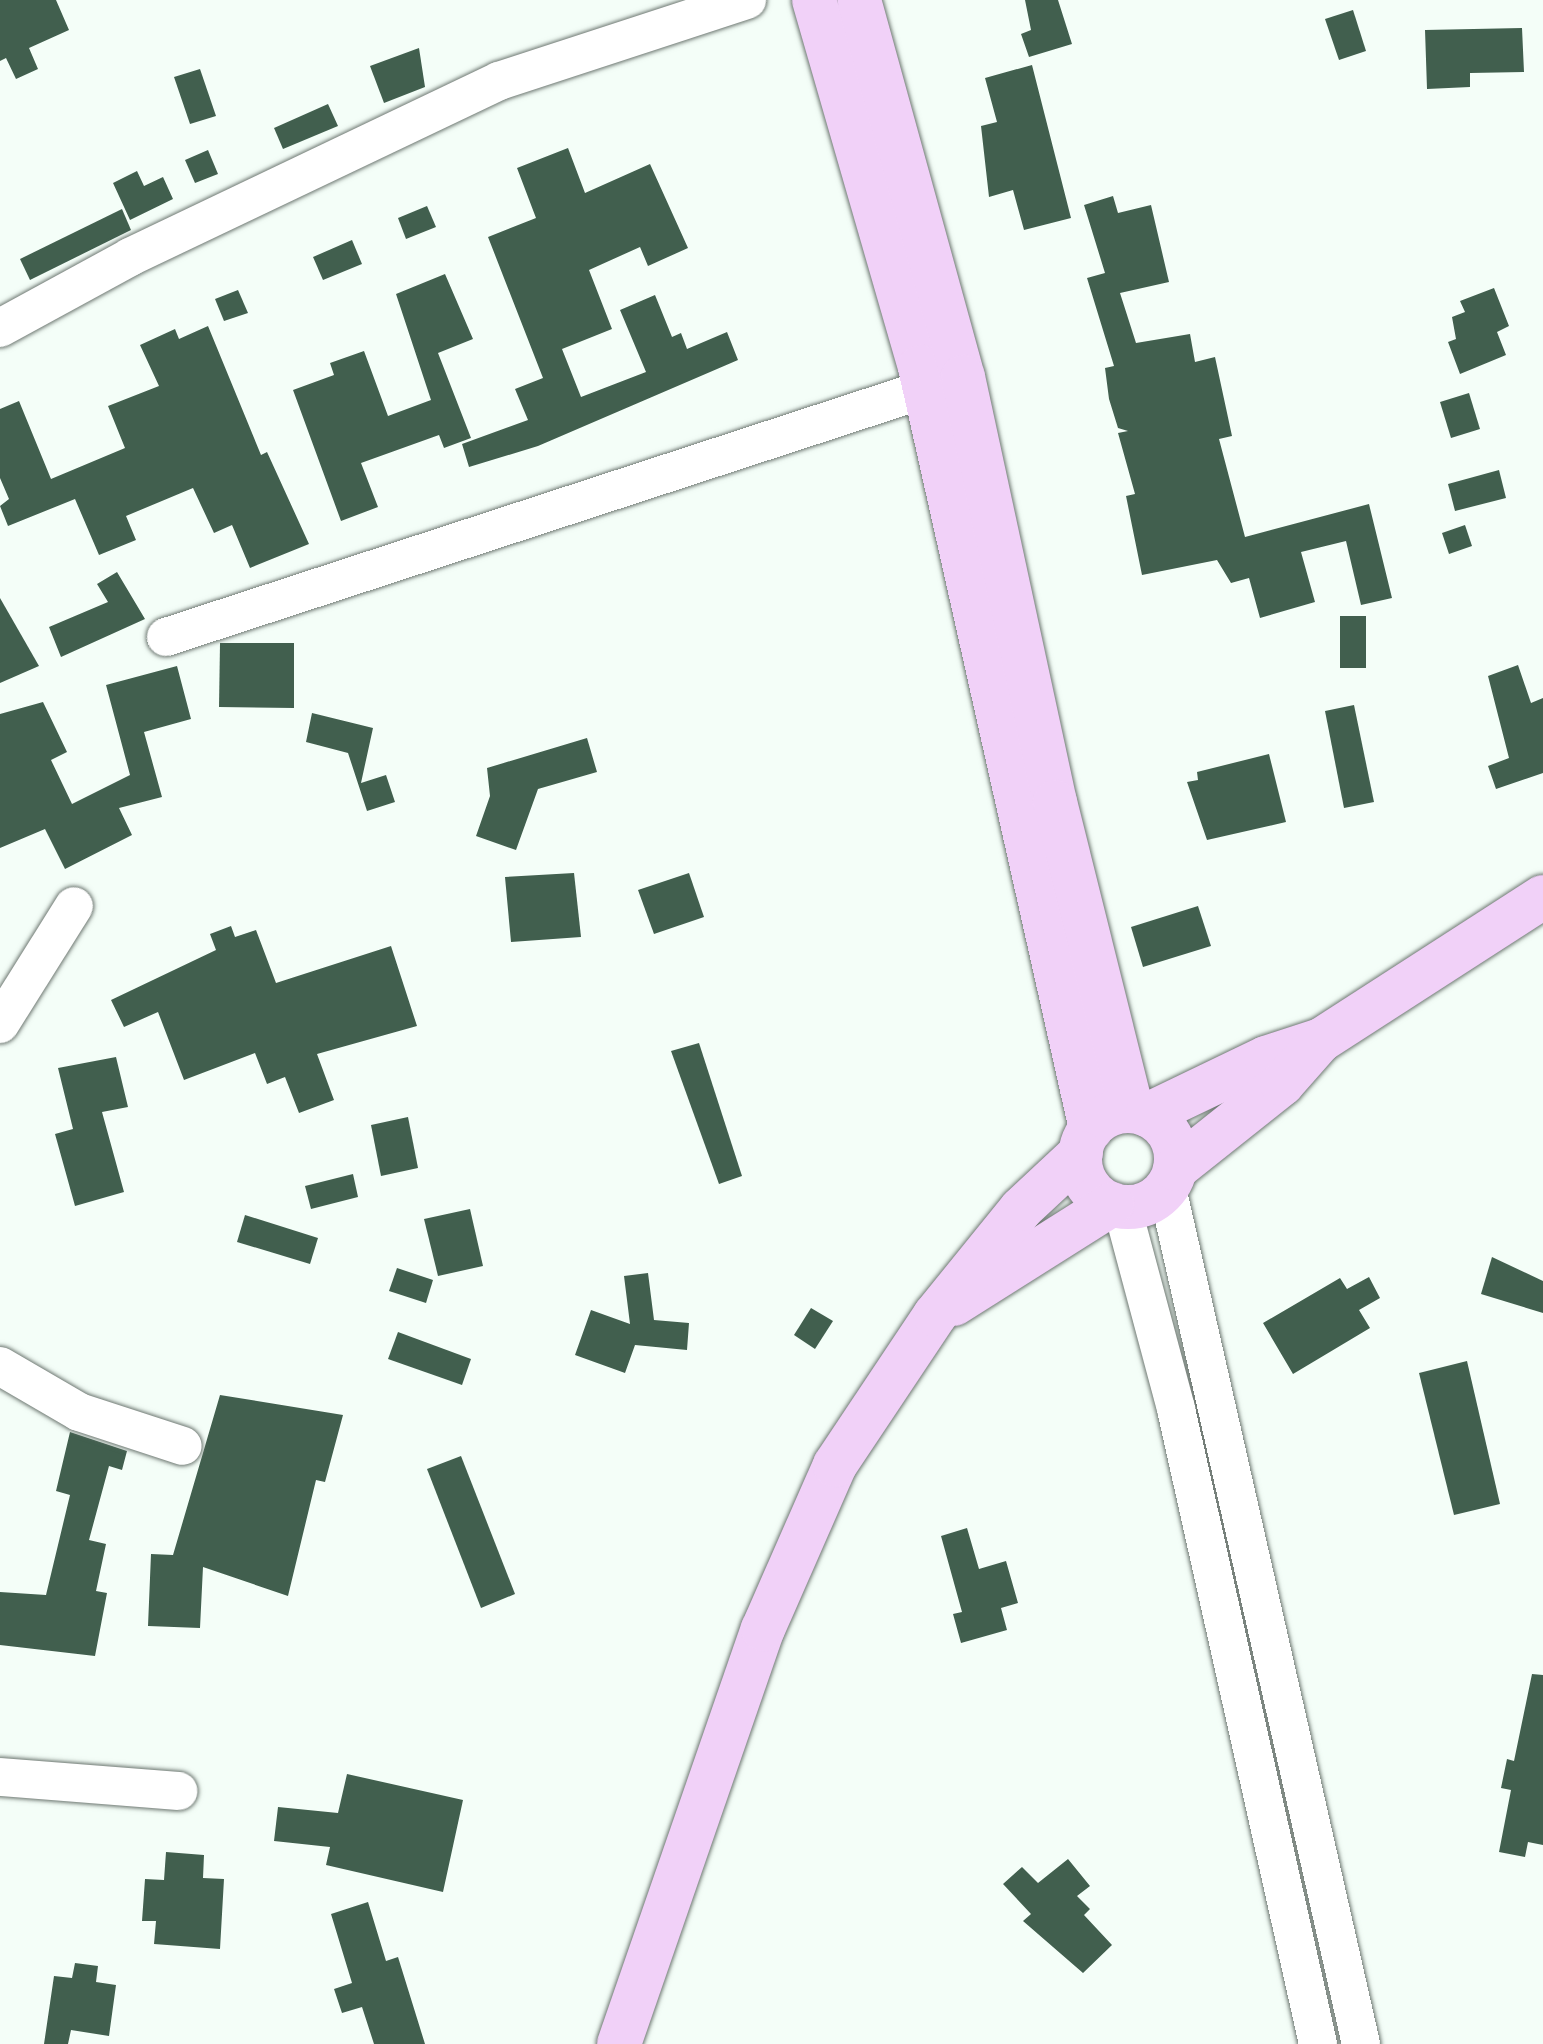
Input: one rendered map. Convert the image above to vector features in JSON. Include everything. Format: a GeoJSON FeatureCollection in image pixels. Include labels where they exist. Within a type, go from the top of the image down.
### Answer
{"type":"FeatureCollection","features":[{"type":"Feature","properties":{"kind":"main road"},"geometry":{"type":"LineString","coordinates":[[814,0],[925,389],[1086,1141],[1088,1184],[1117,1206]]}},
{"type":"Feature","properties":{"kind":"main road"},"geometry":{"type":"LineString","coordinates":[[859,0],[963,377],[1055,802],[1140,1113],[1173,1143],[1171,1178]]}},
{"type":"Feature","properties":{"kind":"main road"},"geometry":{"type":"LineString","coordinates":[[619,2044],[786,1569],[835,1465],[935,1315],[1021,1209],[1086,1141],[1140,1113],[1266,1058],[1321,1040],[1543,897]]}},
{"type":"Feature","properties":{"kind":"main road"},"geometry":{"type":"LineString","coordinates":[[935,1315],[1117,1206],[1142,1206],[1282,1084],[1321,1040]]}},
{"type":"Feature","properties":{"kind":"street"},"geometry":{"type":"LineString","coordinates":[[0,328],[130,257],[499,81],[747,0]]}},
{"type":"Feature","properties":{"kind":"street"},"geometry":{"type":"LineString","coordinates":[[166,637],[925,389]]}},
{"type":"Feature","properties":{"kind":"street"},"geometry":{"type":"LineString","coordinates":[[0,1024],[74,906]]}},
{"type":"Feature","properties":{"kind":"street"},"geometry":{"type":"LineString","coordinates":[[1171,1178],[1361,2044]]}},
{"type":"Feature","properties":{"kind":"street"},"geometry":{"type":"LineString","coordinates":[[1117,1206],[1180,1424],[1318,2044]]}},
{"type":"Feature","properties":{"kind":"street"},"geometry":{"type":"LineString","coordinates":[[0,1366],[79,1412],[183,1446]]}},
{"type":"Feature","properties":{"kind":"street"},"geometry":{"type":"LineString","coordinates":[[0,1777],[178,1791]]}},
{"type":"Feature","properties":{"kind":"building"},"geometry":{"type":"Polygon","coordinates":[[[0,0],[56,0],[69,30],[29,48],[38,69],[16,79],[6,58],[0,61],[0,0]]]}},
{"type":"Feature","properties":{"kind":"building"},"geometry":{"type":"Polygon","coordinates":[[[1025,0],[1058,0],[1072,44],[1029,57],[1021,34],[1031,30],[1025,0]]]}},
{"type":"Feature","properties":{"kind":"building"},"geometry":{"type":"Polygon","coordinates":[[[1353,10],[1366,51],[1339,60],[1325,19],[1353,10]]]}},
{"type":"Feature","properties":{"kind":"building"},"geometry":{"type":"Polygon","coordinates":[[[1522,28],[1524,72],[1470,73],[1470,87],[1427,89],[1425,30],[1522,28]]]}},
{"type":"Feature","properties":{"kind":"building"},"geometry":{"type":"Polygon","coordinates":[[[419,48],[425,87],[384,103],[370,66],[419,48]]]}},
{"type":"Feature","properties":{"kind":"building"},"geometry":{"type":"Polygon","coordinates":[[[1032,65],[1071,218],[1024,230],[1013,190],[989,197],[981,126],[997,122],[985,78],[1032,65]]]}},
{"type":"Feature","properties":{"kind":"building"},"geometry":{"type":"Polygon","coordinates":[[[200,69],[216,116],[190,124],[174,77],[200,69]]]}},
{"type":"Feature","properties":{"kind":"building"},"geometry":{"type":"Polygon","coordinates":[[[328,104],[338,126],[283,149],[274,128],[328,104]]]}},
{"type":"Feature","properties":{"kind":"building"},"geometry":{"type":"Polygon","coordinates":[[[568,148],[585,193],[650,164],[688,248],[648,266],[640,247],[589,270],[612,329],[562,349],[581,397],[646,372],[620,310],[655,295],[672,337],[681,333],[687,349],[727,332],[738,360],[538,446],[469,467],[462,444],[528,420],[515,389],[543,378],[488,237],[536,218],[517,168],[568,148]]]}},
{"type":"Feature","properties":{"kind":"building"},"geometry":{"type":"Polygon","coordinates":[[[208,150],[218,174],[195,183],[185,160],[208,150]]]}},
{"type":"Feature","properties":{"kind":"building"},"geometry":{"type":"Polygon","coordinates":[[[137,171],[144,186],[163,177],[173,199],[130,220],[113,183],[137,171]]]}},
{"type":"Feature","properties":{"kind":"building"},"geometry":{"type":"Polygon","coordinates":[[[1113,196],[1118,213],[1151,205],[1169,282],[1120,293],[1136,343],[1190,334],[1195,362],[1215,357],[1232,436],[1219,439],[1245,537],[1369,504],[1392,598],[1361,605],[1346,541],[1301,552],[1315,602],[1260,618],[1249,578],[1231,583],[1217,560],[1142,575],[1126,496],[1135,494],[1118,433],[1128,431],[1118,428],[1109,399],[1105,368],[1114,366],[1087,278],[1105,273],[1084,205],[1113,196]]]}},
{"type":"Feature","properties":{"kind":"building"},"geometry":{"type":"Polygon","coordinates":[[[427,206],[436,227],[406,239],[398,218],[427,206]]]}},
{"type":"Feature","properties":{"kind":"building"},"geometry":{"type":"Polygon","coordinates":[[[122,209],[131,230],[30,280],[20,259],[122,209]]]}},
{"type":"Feature","properties":{"kind":"building"},"geometry":{"type":"Polygon","coordinates":[[[352,240],[362,264],[323,280],[313,257],[352,240]]]}},
{"type":"Feature","properties":{"kind":"building"},"geometry":{"type":"Polygon","coordinates":[[[445,274],[473,339],[438,353],[471,438],[444,448],[439,435],[361,463],[378,507],[341,521],[293,390],[334,375],[330,363],[364,351],[388,416],[431,400],[396,294],[445,274]]]}},
{"type":"Feature","properties":{"kind":"building"},"geometry":{"type":"Polygon","coordinates":[[[1494,288],[1509,326],[1497,332],[1506,355],[1460,374],[1448,342],[1456,339],[1452,317],[1465,312],[1460,301],[1494,288]]]}},
{"type":"Feature","properties":{"kind":"building"},"geometry":{"type":"Polygon","coordinates":[[[238,290],[248,313],[224,321],[215,299],[238,290]]]}},
{"type":"Feature","properties":{"kind":"building"},"geometry":{"type":"Polygon","coordinates":[[[208,326],[261,455],[267,452],[309,544],[250,568],[232,525],[214,533],[193,488],[126,516],[136,540],[99,555],[75,499],[8,526],[0,506],[9,499],[0,478],[0,409],[19,401],[51,479],[125,448],[108,406],[159,386],[140,345],[175,329],[179,339],[208,326]]]}},
{"type":"Feature","properties":{"kind":"building"},"geometry":{"type":"Polygon","coordinates":[[[1469,393],[1480,429],[1451,438],[1440,402],[1469,393]]]}},
{"type":"Feature","properties":{"kind":"building"},"geometry":{"type":"Polygon","coordinates":[[[1499,470],[1506,498],[1455,511],[1448,484],[1499,470]]]}},
{"type":"Feature","properties":{"kind":"building"},"geometry":{"type":"Polygon","coordinates":[[[1465,525],[1472,546],[1449,554],[1442,533],[1465,525]]]}},
{"type":"Feature","properties":{"kind":"building"},"geometry":{"type":"Polygon","coordinates":[[[117,572],[145,619],[61,657],[49,627],[108,602],[97,584],[117,572]]]}},
{"type":"Feature","properties":{"kind":"building"},"geometry":{"type":"Polygon","coordinates":[[[0,598],[39,666],[0,683],[0,598]]]}},
{"type":"Feature","properties":{"kind":"building"},"geometry":{"type":"Polygon","coordinates":[[[1340,616],[1366,616],[1366,668],[1340,668],[1340,616]]]}},
{"type":"Feature","properties":{"kind":"building"},"geometry":{"type":"Polygon","coordinates":[[[220,643],[294,643],[294,708],[219,707],[220,643]]]}},
{"type":"Feature","properties":{"kind":"building"},"geometry":{"type":"Polygon","coordinates":[[[1518,665],[1531,703],[1543,698],[1543,773],[1496,789],[1488,766],[1509,758],[1488,676],[1518,665]]]}},
{"type":"Feature","properties":{"kind":"building"},"geometry":{"type":"Polygon","coordinates":[[[177,666],[191,719],[144,732],[162,797],[119,808],[132,835],[65,869],[45,829],[0,848],[0,714],[43,702],[67,752],[51,760],[72,804],[130,775],[106,685],[177,666]]]}},
{"type":"Feature","properties":{"kind":"building"},"geometry":{"type":"Polygon","coordinates":[[[1354,705],[1374,802],[1344,808],[1325,711],[1354,705]]]}},
{"type":"Feature","properties":{"kind":"building"},"geometry":{"type":"Polygon","coordinates":[[[312,713],[373,728],[361,783],[386,775],[395,802],[367,811],[348,753],[306,742],[312,713]]]}},
{"type":"Feature","properties":{"kind":"building"},"geometry":{"type":"Polygon","coordinates":[[[587,738],[597,772],[538,789],[516,850],[476,836],[490,796],[487,768],[587,738]]]}},
{"type":"Feature","properties":{"kind":"building"},"geometry":{"type":"Polygon","coordinates":[[[1269,754],[1286,822],[1207,840],[1187,782],[1198,780],[1197,772],[1269,754]]]}},
{"type":"Feature","properties":{"kind":"building"},"geometry":{"type":"Polygon","coordinates":[[[574,873],[581,937],[511,942],[505,877],[574,873]]]}},
{"type":"Feature","properties":{"kind":"building"},"geometry":{"type":"Polygon","coordinates":[[[689,873],[704,917],[654,934],[638,890],[689,873]]]}},
{"type":"Feature","properties":{"kind":"building"},"geometry":{"type":"Polygon","coordinates":[[[1198,906],[1211,946],[1143,967],[1131,927],[1198,906]]]}},
{"type":"Feature","properties":{"kind":"building"},"geometry":{"type":"Polygon","coordinates":[[[231,926],[235,937],[256,930],[276,983],[391,946],[417,1026],[317,1054],[334,1100],[299,1113],[285,1077],[267,1084],[255,1053],[184,1080],[158,1012],[124,1027],[111,1000],[216,950],[210,934],[231,926]]]}},
{"type":"Feature","properties":{"kind":"building"},"geometry":{"type":"Polygon","coordinates":[[[699,1043],[742,1176],[719,1184],[671,1051],[699,1043]]]}},
{"type":"Feature","properties":{"kind":"building"},"geometry":{"type":"Polygon","coordinates":[[[116,1057],[128,1107],[102,1112],[124,1192],[75,1206],[55,1134],[73,1129],[58,1068],[116,1057]]]}},
{"type":"Feature","properties":{"kind":"building"},"geometry":{"type":"Polygon","coordinates":[[[408,1117],[418,1168],[381,1176],[371,1125],[408,1117]]]}},
{"type":"Feature","properties":{"kind":"building"},"geometry":{"type":"Polygon","coordinates":[[[353,1174],[358,1197],[311,1209],[305,1186],[353,1174]]]}},
{"type":"Feature","properties":{"kind":"building"},"geometry":{"type":"Polygon","coordinates":[[[470,1209],[483,1266],[438,1276],[424,1219],[470,1209]]]}},
{"type":"Feature","properties":{"kind":"building"},"geometry":{"type":"Polygon","coordinates":[[[245,1215],[318,1238],[310,1264],[237,1242],[245,1215]]]}},
{"type":"Feature","properties":{"kind":"building"},"geometry":{"type":"Polygon","coordinates":[[[1492,1257],[1543,1281],[1543,1313],[1481,1294],[1492,1257]]]}},
{"type":"Feature","properties":{"kind":"building"},"geometry":{"type":"Polygon","coordinates":[[[397,1268],[433,1280],[426,1303],[389,1291],[397,1268]]]}},
{"type":"Feature","properties":{"kind":"building"},"geometry":{"type":"Polygon","coordinates":[[[648,1273],[654,1320],[689,1323],[687,1350],[635,1345],[625,1373],[575,1355],[591,1310],[630,1324],[624,1276],[648,1273]]]}},
{"type":"Feature","properties":{"kind":"building"},"geometry":{"type":"Polygon","coordinates":[[[1369,1277],[1380,1298],[1359,1310],[1370,1328],[1293,1374],[1263,1323],[1340,1278],[1347,1289],[1369,1277]]]}},
{"type":"Feature","properties":{"kind":"building"},"geometry":{"type":"Polygon","coordinates":[[[811,1308],[833,1321],[815,1349],[794,1335],[811,1308]]]}},
{"type":"Feature","properties":{"kind":"building"},"geometry":{"type":"Polygon","coordinates":[[[398,1332],[471,1359],[462,1385],[388,1359],[398,1332]]]}},
{"type":"Feature","properties":{"kind":"building"},"geometry":{"type":"Polygon","coordinates":[[[1467,1361],[1500,1504],[1454,1515],[1419,1373],[1467,1361]]]}},
{"type":"Feature","properties":{"kind":"building"},"geometry":{"type":"Polygon","coordinates":[[[220,1395],[343,1415],[325,1482],[316,1480],[288,1596],[203,1567],[200,1628],[148,1626],[151,1554],[173,1555],[220,1395]]]}},
{"type":"Feature","properties":{"kind":"building"},"geometry":{"type":"Polygon","coordinates":[[[70,1432],[127,1451],[122,1470],[109,1466],[89,1540],[106,1544],[96,1591],[107,1593],[95,1656],[0,1645],[0,1592],[46,1595],[70,1495],[56,1491],[70,1432]]]}},
{"type":"Feature","properties":{"kind":"building"},"geometry":{"type":"Polygon","coordinates":[[[461,1456],[515,1594],[481,1608],[427,1469],[461,1456]]]}},
{"type":"Feature","properties":{"kind":"building"},"geometry":{"type":"Polygon","coordinates":[[[967,1528],[979,1569],[1006,1561],[1018,1603],[1001,1608],[1007,1630],[961,1643],[953,1614],[962,1612],[941,1536],[967,1528]]]}},
{"type":"Feature","properties":{"kind":"building"},"geometry":{"type":"Polygon","coordinates":[[[1532,1674],[1543,1675],[1543,1845],[1528,1842],[1525,1857],[1499,1852],[1511,1790],[1501,1788],[1507,1759],[1514,1761],[1532,1674]]]}},
{"type":"Feature","properties":{"kind":"building"},"geometry":{"type":"Polygon","coordinates":[[[347,1774],[463,1800],[443,1892],[326,1865],[330,1847],[274,1841],[278,1807],[338,1813],[347,1774]]]}},
{"type":"Feature","properties":{"kind":"building"},"geometry":{"type":"Polygon","coordinates":[[[166,1852],[204,1855],[203,1878],[224,1879],[220,1949],[154,1944],[156,1921],[142,1921],[145,1879],[164,1880],[166,1852]]]}},
{"type":"Feature","properties":{"kind":"building"},"geometry":{"type":"Polygon","coordinates":[[[1068,1859],[1090,1886],[1077,1896],[1090,1909],[1084,1915],[1112,1945],[1083,1973],[1023,1921],[1031,1914],[1003,1884],[1022,1867],[1038,1883],[1068,1859]]]}},
{"type":"Feature","properties":{"kind":"building"},"geometry":{"type":"Polygon","coordinates":[[[368,1902],[386,1961],[398,1957],[425,2044],[374,2044],[362,2007],[342,2013],[334,1989],[352,1983],[331,1914],[368,1902]]]}},
{"type":"Feature","properties":{"kind":"building"},"geometry":{"type":"Polygon","coordinates":[[[75,1963],[98,1966],[96,1982],[116,1985],[109,2036],[71,2030],[68,2044],[44,2044],[54,1976],[72,1978],[75,1963]]]}}]}
